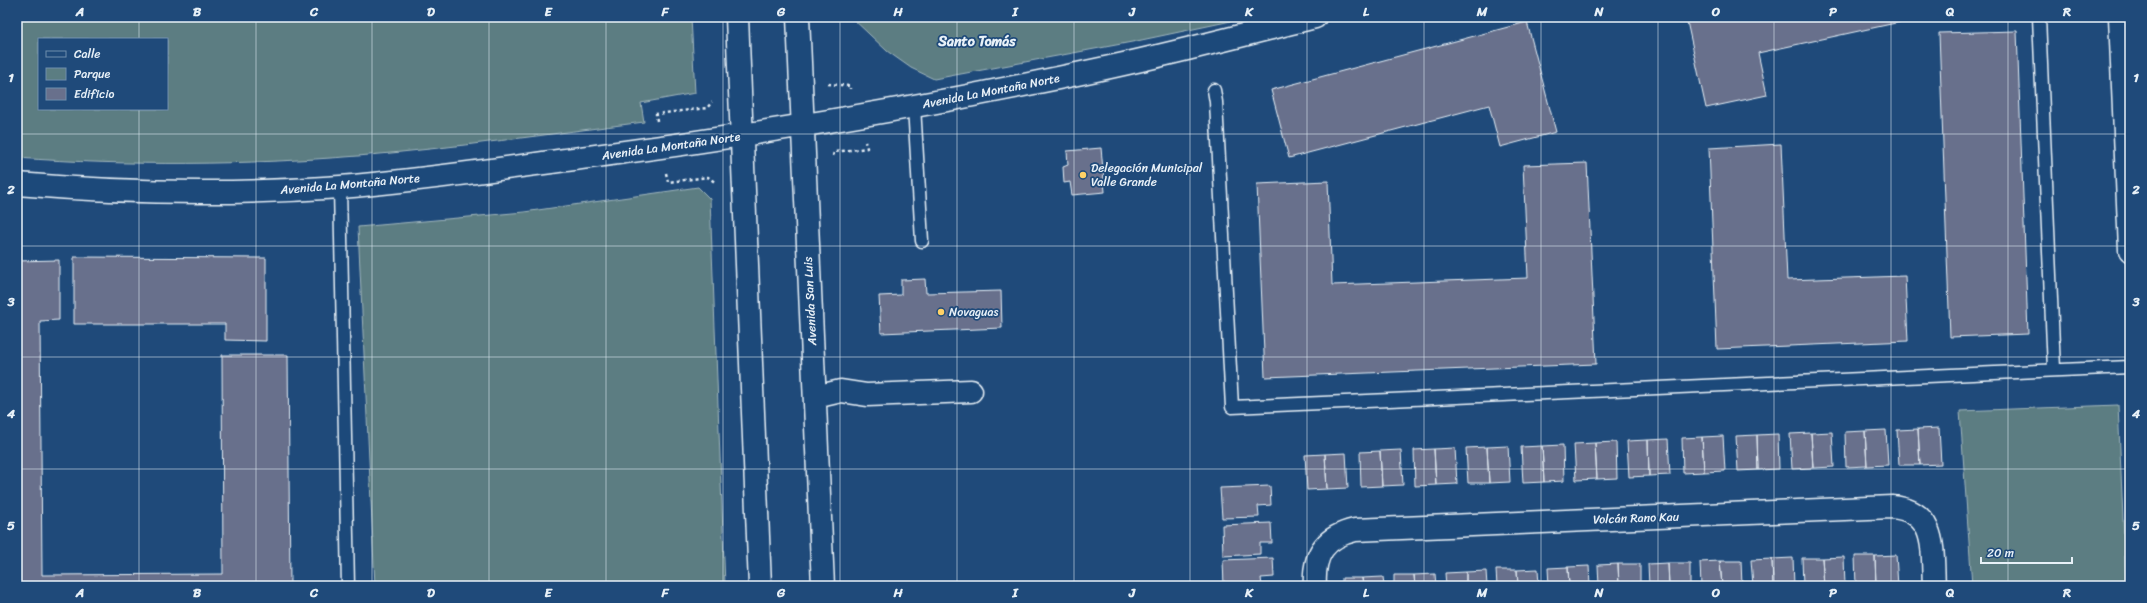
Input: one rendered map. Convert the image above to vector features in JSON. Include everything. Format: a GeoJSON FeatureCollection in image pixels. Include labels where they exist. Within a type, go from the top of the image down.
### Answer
{"type":"FeatureCollection","features":[{"type":"Feature","properties":{"kind":"street"},"geometry":{"type":"LineString","coordinates":[[737,17],[760,586]]}},
{"type":"Feature","properties":{"kind":"street","name":"Avenida San Luis"},"geometry":{"type":"LineString","coordinates":[[798,17],[823,586]]}},
{"type":"Feature","properties":{"kind":"street","name":"Avenida La Montaña Norte"},"geometry":{"type":"LineString","coordinates":[[17,184],[147,191],[216,191],[340,187],[481,171],[742,136],[914,106],[1115,66],[1315,17]]}},
{"type":"Feature","properties":{"kind":"street"},"geometry":{"type":"LineString","coordinates":[[2120,17],[2130,250]]}},
{"type":"Feature","properties":{"kind":"street"},"geometry":{"type":"LineString","coordinates":[[814,397],[841,391],[867,395],[971,391]]}},
{"type":"Feature","properties":{"kind":"street","name":"Volcán Rano Kau"},"geometry":{"type":"LineString","coordinates":[[1315,586],[1315,569],[1318,557],[1324,546],[1333,538],[1343,533],[1355,530],[1892,507],[1902,508],[1912,512],[1927,526],[1932,545],[1934,586]]}},
{"type":"Feature","properties":{"kind":"lane"},"geometry":{"type":"LineString","coordinates":[[2039,17],[2054,369]]}},
{"type":"Feature","properties":{"kind":"lane"},"geometry":{"type":"LineString","coordinates":[[1214,90],[1216,102],[1232,407],[2054,369],[2130,367]]}},
{"type":"Feature","properties":{"kind":"lane"},"geometry":{"type":"LineString","coordinates":[[914,106],[922,241]]}},
{"type":"Feature","properties":{"kind":"lane"},"geometry":{"type":"LineString","coordinates":[[340,187],[348,586]]}},
{"type":"Feature","properties":{"kind":"path"},"geometry":{"type":"LineString","coordinates":[[822,83],[850,86]]}},
{"type":"Feature","properties":{"kind":"path"},"geometry":{"type":"LineString","coordinates":[[656,114],[707,108]]}},
{"type":"Feature","properties":{"kind":"path"},"geometry":{"type":"LineString","coordinates":[[668,182],[708,177],[719,185]]}},
{"type":"Feature","properties":{"kind":"green space"},"geometry":{"type":"Polygon","coordinates":[[[17,17],[691,17],[695,93],[641,103],[644,122],[430,149],[316,159],[230,163],[59,161],[17,158],[17,17]]]}},
{"type":"Feature","properties":{"kind":"green space"},"geometry":{"type":"Polygon","coordinates":[[[851,17],[1250,17],[1132,42],[934,79],[911,68],[887,51],[851,17]]]}},
{"type":"Feature","properties":{"kind":"green space"},"geometry":{"type":"Polygon","coordinates":[[[698,187],[710,199],[725,586],[375,586],[358,227],[524,212],[698,187]]]}},
{"type":"Feature","properties":{"kind":"green space"},"geometry":{"type":"Polygon","coordinates":[[[2118,405],[2126,586],[1972,586],[1960,411],[2118,405]]]}},
{"type":"Feature","properties":{"kind":"building"},"geometry":{"type":"Polygon","coordinates":[[[1686,17],[1923,17],[1758,53],[1767,95],[1706,108],[1686,17]]]}},
{"type":"Feature","properties":{"kind":"building"},"geometry":{"type":"Polygon","coordinates":[[[1527,22],[1556,132],[1500,147],[1489,105],[1289,158],[1271,90],[1527,22]]]}},
{"type":"Feature","properties":{"kind":"building"},"geometry":{"type":"Polygon","coordinates":[[[2017,31],[2028,334],[1950,337],[1939,33],[2017,31]]]}},
{"type":"Feature","properties":{"kind":"building"},"geometry":{"type":"Polygon","coordinates":[[[1781,144],[1787,280],[1905,276],[1908,341],[1717,349],[1709,148],[1781,144]]]}},
{"type":"Feature","properties":{"kind":"building","name":"Delegación Municipal Valle Grande"},"geometry":{"type":"Polygon","coordinates":[[[1101,148],[1105,192],[1072,195],[1070,182],[1064,183],[1063,167],[1068,165],[1067,151],[1101,148]]]}},
{"type":"Feature","properties":{"kind":"building"},"geometry":{"type":"Polygon","coordinates":[[[1587,163],[1596,364],[1265,377],[1257,184],[1328,181],[1332,285],[1528,278],[1523,165],[1587,163]]]}},
{"type":"Feature","properties":{"kind":"building"},"geometry":{"type":"Polygon","coordinates":[[[74,257],[266,258],[266,341],[225,340],[225,324],[74,324],[74,257]]]}},
{"type":"Feature","properties":{"kind":"building"},"geometry":{"type":"Polygon","coordinates":[[[59,260],[59,320],[40,321],[42,575],[223,574],[222,355],[288,355],[290,586],[17,586],[17,261],[59,260]]]}},
{"type":"Feature","properties":{"kind":"building","name":"Novaguas"},"geometry":{"type":"Polygon","coordinates":[[[925,279],[926,293],[1001,291],[1002,328],[881,333],[879,296],[901,295],[901,280],[925,279]]]}},
{"type":"Feature","properties":{"kind":"building"},"geometry":{"type":"Polygon","coordinates":[[[1939,428],[1941,464],[1920,465],[1918,429],[1939,428]]]}},
{"type":"Feature","properties":{"kind":"building"},"geometry":{"type":"Polygon","coordinates":[[[1918,429],[1920,465],[1899,465],[1897,430],[1918,429]]]}},
{"type":"Feature","properties":{"kind":"building"},"geometry":{"type":"Polygon","coordinates":[[[1886,430],[1888,465],[1867,466],[1865,431],[1886,430]]]}},
{"type":"Feature","properties":{"kind":"building"},"geometry":{"type":"Polygon","coordinates":[[[1865,431],[1867,466],[1846,467],[1845,432],[1865,431]]]}},
{"type":"Feature","properties":{"kind":"building"},"geometry":{"type":"Polygon","coordinates":[[[1832,432],[1834,467],[1813,468],[1811,433],[1832,432]]]}},
{"type":"Feature","properties":{"kind":"building"},"geometry":{"type":"Polygon","coordinates":[[[1811,433],[1813,468],[1792,469],[1790,434],[1811,433]]]}},
{"type":"Feature","properties":{"kind":"building"},"geometry":{"type":"Polygon","coordinates":[[[1778,434],[1779,469],[1758,470],[1757,435],[1778,434]]]}},
{"type":"Feature","properties":{"kind":"building"},"geometry":{"type":"Polygon","coordinates":[[[1757,435],[1758,470],[1738,471],[1736,436],[1757,435]]]}},
{"type":"Feature","properties":{"kind":"building"},"geometry":{"type":"Polygon","coordinates":[[[1723,436],[1725,471],[1704,472],[1702,437],[1723,436]]]}},
{"type":"Feature","properties":{"kind":"building"},"geometry":{"type":"Polygon","coordinates":[[[1702,437],[1704,472],[1683,473],[1682,438],[1702,437]]]}},
{"type":"Feature","properties":{"kind":"building"},"geometry":{"type":"Polygon","coordinates":[[[1668,439],[1670,475],[1649,476],[1648,440],[1668,439]]]}},
{"type":"Feature","properties":{"kind":"building"},"geometry":{"type":"Polygon","coordinates":[[[1648,440],[1649,476],[1629,477],[1627,441],[1648,440]]]}},
{"type":"Feature","properties":{"kind":"building"},"geometry":{"type":"Polygon","coordinates":[[[1616,442],[1617,478],[1597,479],[1595,443],[1616,442]]]}},
{"type":"Feature","properties":{"kind":"building"},"geometry":{"type":"Polygon","coordinates":[[[1595,443],[1597,479],[1576,480],[1574,444],[1595,443]]]}},
{"type":"Feature","properties":{"kind":"building"},"geometry":{"type":"Polygon","coordinates":[[[1563,445],[1564,481],[1544,482],[1542,446],[1563,445]]]}},
{"type":"Feature","properties":{"kind":"building"},"geometry":{"type":"Polygon","coordinates":[[[1508,446],[1510,482],[1489,483],[1487,447],[1508,446]]]}},
{"type":"Feature","properties":{"kind":"building"},"geometry":{"type":"Polygon","coordinates":[[[1542,446],[1544,482],[1523,483],[1521,447],[1542,446]]]}},
{"type":"Feature","properties":{"kind":"building"},"geometry":{"type":"Polygon","coordinates":[[[1487,447],[1489,483],[1468,483],[1466,448],[1487,447]]]}},
{"type":"Feature","properties":{"kind":"building"},"geometry":{"type":"Polygon","coordinates":[[[1455,448],[1457,484],[1436,485],[1434,449],[1455,448]]]}},
{"type":"Feature","properties":{"kind":"building"},"geometry":{"type":"Polygon","coordinates":[[[1434,449],[1436,485],[1415,486],[1414,450],[1434,449]]]}},
{"type":"Feature","properties":{"kind":"building"},"geometry":{"type":"Polygon","coordinates":[[[1401,450],[1403,485],[1382,486],[1380,451],[1401,450]]]}},
{"type":"Feature","properties":{"kind":"building"},"geometry":{"type":"Polygon","coordinates":[[[1380,451],[1382,486],[1361,487],[1360,452],[1380,451]]]}},
{"type":"Feature","properties":{"kind":"building"},"geometry":{"type":"Polygon","coordinates":[[[1346,453],[1348,488],[1327,489],[1325,454],[1346,453]]]}},
{"type":"Feature","properties":{"kind":"building"},"geometry":{"type":"Polygon","coordinates":[[[1325,454],[1327,489],[1307,490],[1305,455],[1325,454]]]}},
{"type":"Feature","properties":{"kind":"building"},"geometry":{"type":"Polygon","coordinates":[[[1270,486],[1271,505],[1258,506],[1259,517],[1222,518],[1220,488],[1270,486]]]}},
{"type":"Feature","properties":{"kind":"building"},"geometry":{"type":"Polygon","coordinates":[[[1271,523],[1272,543],[1260,543],[1260,554],[1223,556],[1222,525],[1271,523]]]}},
{"type":"Feature","properties":{"kind":"building"},"geometry":{"type":"Polygon","coordinates":[[[1896,555],[1898,586],[1876,586],[1875,556],[1896,555]]]}},
{"type":"Feature","properties":{"kind":"building"},"geometry":{"type":"Polygon","coordinates":[[[1855,556],[1875,556],[1876,586],[1856,586],[1855,556]]]}},
{"type":"Feature","properties":{"kind":"building"},"geometry":{"type":"Polygon","coordinates":[[[1844,557],[1845,586],[1824,586],[1822,558],[1844,557]]]}},
{"type":"Feature","properties":{"kind":"building"},"geometry":{"type":"Polygon","coordinates":[[[1273,558],[1274,577],[1261,578],[1262,586],[1224,586],[1223,560],[1273,558]]]}},
{"type":"Feature","properties":{"kind":"building"},"geometry":{"type":"Polygon","coordinates":[[[1793,558],[1794,586],[1773,586],[1772,559],[1793,558]]]}},
{"type":"Feature","properties":{"kind":"building"},"geometry":{"type":"Polygon","coordinates":[[[1802,558],[1822,558],[1824,586],[1803,586],[1802,558]]]}},
{"type":"Feature","properties":{"kind":"building"},"geometry":{"type":"Polygon","coordinates":[[[1772,559],[1773,586],[1753,586],[1751,560],[1772,559]]]}},
{"type":"Feature","properties":{"kind":"building"},"geometry":{"type":"Polygon","coordinates":[[[1720,561],[1741,561],[1742,586],[1722,586],[1720,561]]]}},
{"type":"Feature","properties":{"kind":"building"},"geometry":{"type":"Polygon","coordinates":[[[1720,561],[1722,586],[1701,586],[1700,562],[1720,561]]]}},
{"type":"Feature","properties":{"kind":"building"},"geometry":{"type":"Polygon","coordinates":[[[1668,563],[1690,563],[1690,586],[1669,586],[1668,563]]]}},
{"type":"Feature","properties":{"kind":"building"},"geometry":{"type":"Polygon","coordinates":[[[1668,563],[1669,586],[1649,586],[1648,564],[1668,563]]]}},
{"type":"Feature","properties":{"kind":"building"},"geometry":{"type":"Polygon","coordinates":[[[1618,564],[1640,564],[1640,586],[1619,586],[1618,564]]]}},
{"type":"Feature","properties":{"kind":"building"},"geometry":{"type":"Polygon","coordinates":[[[1618,564],[1619,586],[1599,586],[1598,565],[1618,564]]]}},
{"type":"Feature","properties":{"kind":"building"},"geometry":{"type":"Polygon","coordinates":[[[1589,566],[1590,586],[1569,586],[1568,567],[1589,566]]]}},
{"type":"Feature","properties":{"kind":"building"},"geometry":{"type":"Polygon","coordinates":[[[1568,567],[1569,586],[1549,586],[1548,568],[1568,567]]]}},
{"type":"Feature","properties":{"kind":"building"},"geometry":{"type":"Polygon","coordinates":[[[1538,569],[1539,586],[1518,586],[1517,570],[1538,569]]]}},
{"type":"Feature","properties":{"kind":"building"},"geometry":{"type":"Polygon","coordinates":[[[1496,570],[1517,570],[1518,586],[1497,586],[1496,570]]]}},
{"type":"Feature","properties":{"kind":"building"},"geometry":{"type":"Polygon","coordinates":[[[1486,571],[1487,586],[1466,586],[1466,572],[1486,571]]]}},
{"type":"Feature","properties":{"kind":"building"},"geometry":{"type":"Polygon","coordinates":[[[1466,572],[1466,586],[1446,586],[1445,573],[1466,572]]]}},
{"type":"Feature","properties":{"kind":"building"},"geometry":{"type":"Polygon","coordinates":[[[1435,574],[1436,586],[1415,586],[1414,575],[1435,574]]]}},
{"type":"Feature","properties":{"kind":"building"},"geometry":{"type":"Polygon","coordinates":[[[1394,575],[1414,575],[1415,586],[1394,586],[1394,575]]]}},
{"type":"Feature","properties":{"kind":"building"},"geometry":{"type":"Polygon","coordinates":[[[1383,577],[1384,586],[1363,586],[1362,578],[1383,577]]]}},
{"type":"Feature","properties":{"kind":"building"},"geometry":{"type":"Polygon","coordinates":[[[1342,578],[1362,578],[1363,586],[1342,586],[1342,578]]]}},
{"type":"Feature","properties":{"kind":"place","name":"Delegación Municipal Valle Grande"},"geometry":{"type":"Point","coordinates":[1083,175]}},
{"type":"Feature","properties":{"kind":"place","name":"Novaguas"},"geometry":{"type":"Point","coordinates":[941,312]}},
{"type":"Feature","properties":{"kind":"district","name":"Santo Tomás"},"geometry":{"type":"Point","coordinates":[977,41]}}]}
